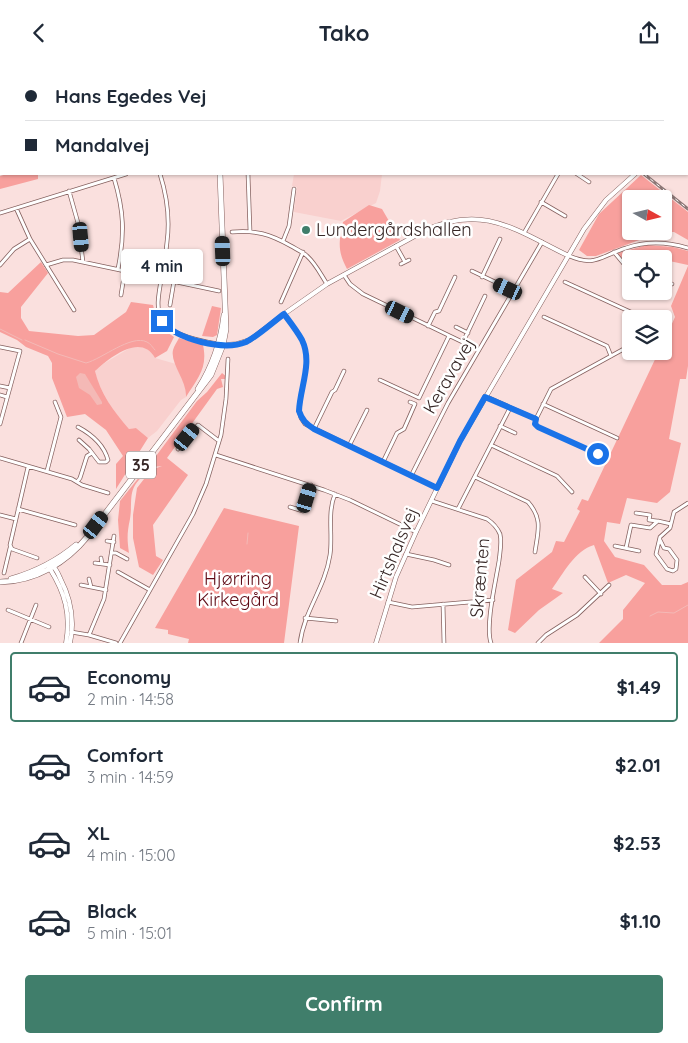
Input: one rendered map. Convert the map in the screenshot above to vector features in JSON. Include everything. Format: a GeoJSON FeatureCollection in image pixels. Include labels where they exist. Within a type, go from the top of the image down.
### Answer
{"type":"FeatureCollection","features":[{"type":"Feature","properties":{"kind":"main road","name":"35"},"geometry":{"type":"LineString","coordinates":[[0,582],[24,579],[52,566],[80,545],[208,379],[221,345],[226,321],[220,175]]}},
{"type":"Feature","properties":{"kind":"street"},"geometry":{"type":"LineString","coordinates":[[0,213],[122,175]]}},
{"type":"Feature","properties":{"kind":"street"},"geometry":{"type":"LineString","coordinates":[[160,175],[166,195],[168,219],[167,243],[157,302],[159,315],[166,326],[177,334],[221,345],[246,342],[328,284],[435,226],[468,219],[495,221],[524,233],[567,255],[590,262],[632,246],[655,243],[688,248]]}},
{"type":"Feature","properties":{"kind":"street"},"geometry":{"type":"LineString","coordinates":[[248,175],[250,231]]}},
{"type":"Feature","properties":{"kind":"street"},"geometry":{"type":"LineString","coordinates":[[524,233],[557,175]]}},
{"type":"Feature","properties":{"kind":"street"},"geometry":{"type":"LineString","coordinates":[[578,175],[589,182]]}},
{"type":"Feature","properties":{"kind":"street","name":"Hirtshalsvej"},"geometry":{"type":"LineString","coordinates":[[376,643],[387,602],[406,553],[460,441],[553,283],[567,255],[606,200],[634,175]]}},
{"type":"Feature","properties":{"kind":"street"},"geometry":{"type":"LineString","coordinates":[[114,177],[124,223],[118,269]]}},
{"type":"Feature","properties":{"kind":"street"},"geometry":{"type":"LineString","coordinates":[[282,241],[289,226],[294,189]]}},
{"type":"Feature","properties":{"kind":"street"},"geometry":{"type":"LineString","coordinates":[[69,191],[78,223],[83,262]]}},
{"type":"Feature","properties":{"kind":"street"},"geometry":{"type":"LineString","coordinates":[[541,202],[565,216]]}},
{"type":"Feature","properties":{"kind":"street"},"geometry":{"type":"LineString","coordinates":[[16,208],[19,219],[30,239],[74,310]]}},
{"type":"Feature","properties":{"kind":"street"},"geometry":{"type":"LineString","coordinates":[[232,232],[250,231],[265,233],[282,241],[303,253],[315,265],[328,284]]}},
{"type":"Feature","properties":{"kind":"street"},"geometry":{"type":"LineString","coordinates":[[0,265],[14,249],[30,239]]}},
{"type":"Feature","properties":{"kind":"street"},"geometry":{"type":"LineString","coordinates":[[482,277],[500,239]]}},
{"type":"Feature","properties":{"kind":"street","name":"Keravavej"},"geometry":{"type":"LineString","coordinates":[[411,475],[448,403],[542,242]]}},
{"type":"Feature","properties":{"kind":"street"},"geometry":{"type":"LineString","coordinates":[[396,246],[405,262]]}},
{"type":"Feature","properties":{"kind":"street"},"geometry":{"type":"LineString","coordinates":[[614,252],[622,262]]}},
{"type":"Feature","properties":{"kind":"street"},"geometry":{"type":"LineString","coordinates":[[281,302],[303,253]]}},
{"type":"Feature","properties":{"kind":"street"},"geometry":{"type":"LineString","coordinates":[[46,265],[63,260],[83,262],[219,291]]}},
{"type":"Feature","properties":{"kind":"street"},"geometry":{"type":"LineString","coordinates":[[121,295],[125,270]]}},
{"type":"Feature","properties":{"kind":"street"},"geometry":{"type":"LineString","coordinates":[[187,284],[190,271],[199,273]]}},
{"type":"Feature","properties":{"kind":"street"},"geometry":{"type":"LineString","coordinates":[[472,271],[514,291]]}},
{"type":"Feature","properties":{"kind":"street"},"geometry":{"type":"LineString","coordinates":[[344,275],[350,284],[363,294],[479,350]]}},
{"type":"Feature","properties":{"kind":"street"},"geometry":{"type":"LineString","coordinates":[[428,326],[435,312],[439,310],[455,277]]}},
{"type":"Feature","properties":{"kind":"street"},"geometry":{"type":"LineString","coordinates":[[170,305],[174,281]]}},
{"type":"Feature","properties":{"kind":"street"},"geometry":{"type":"LineString","coordinates":[[565,282],[626,310]]}},
{"type":"Feature","properties":{"kind":"street"},"geometry":{"type":"LineString","coordinates":[[463,343],[485,296]]}},
{"type":"Feature","properties":{"kind":"street"},"geometry":{"type":"LineString","coordinates":[[284,314],[300,336],[305,349],[306,363],[299,411],[301,418],[306,424],[437,488]]}},
{"type":"Feature","properties":{"kind":"street"},"geometry":{"type":"LineString","coordinates":[[544,317],[607,346],[611,356]]}},
{"type":"Feature","properties":{"kind":"street"},"geometry":{"type":"LineString","coordinates":[[456,327],[468,333]]}},
{"type":"Feature","properties":{"kind":"street"},"geometry":{"type":"LineString","coordinates":[[380,379],[419,398],[449,336]]}},
{"type":"Feature","properties":{"kind":"street"},"geometry":{"type":"LineString","coordinates":[[0,347],[20,351],[0,424]]}},
{"type":"Feature","properties":{"kind":"street"},"geometry":{"type":"LineString","coordinates":[[607,458],[535,424],[549,391],[622,350]]}},
{"type":"Feature","properties":{"kind":"street"},"geometry":{"type":"LineString","coordinates":[[120,643],[198,502],[216,455],[226,399],[228,359]]}},
{"type":"Feature","properties":{"kind":"street"},"geometry":{"type":"LineString","coordinates":[[314,429],[344,371]]}},
{"type":"Feature","properties":{"kind":"street"},"geometry":{"type":"LineString","coordinates":[[0,386],[10,388]]}},
{"type":"Feature","properties":{"kind":"street"},"geometry":{"type":"LineString","coordinates":[[0,395],[7,397]]}},
{"type":"Feature","properties":{"kind":"street"},"geometry":{"type":"LineString","coordinates":[[485,397],[536,419]]}},
{"type":"Feature","properties":{"kind":"street"},"geometry":{"type":"LineString","coordinates":[[382,462],[397,433],[404,429],[415,404],[410,401]]}},
{"type":"Feature","properties":{"kind":"street"},"geometry":{"type":"LineString","coordinates":[[47,471],[61,417],[56,402]]}},
{"type":"Feature","properties":{"kind":"street"},"geometry":{"type":"LineString","coordinates":[[543,404],[617,438]]}},
{"type":"Feature","properties":{"kind":"street"},"geometry":{"type":"LineString","coordinates":[[458,509],[510,408]]}},
{"type":"Feature","properties":{"kind":"street"},"geometry":{"type":"LineString","coordinates":[[350,446],[367,410]]}},
{"type":"Feature","properties":{"kind":"street"},"geometry":{"type":"LineString","coordinates":[[178,449],[198,425],[219,441]]}},
{"type":"Feature","properties":{"kind":"street"},"geometry":{"type":"LineString","coordinates":[[500,426],[515,433]]}},
{"type":"Feature","properties":{"kind":"street"},"geometry":{"type":"LineString","coordinates":[[78,427],[96,440],[108,460],[106,462],[99,462],[79,440]]}},
{"type":"Feature","properties":{"kind":"street"},"geometry":{"type":"LineString","coordinates":[[491,445],[557,476],[572,492]]}},
{"type":"Feature","properties":{"kind":"street"},"geometry":{"type":"LineString","coordinates":[[77,482],[88,455],[92,453]]}},
{"type":"Feature","properties":{"kind":"street"},"geometry":{"type":"LineString","coordinates":[[216,455],[335,494],[416,532]]}},
{"type":"Feature","properties":{"kind":"street"},"geometry":{"type":"LineString","coordinates":[[0,458],[47,471],[108,493]]}},
{"type":"Feature","properties":{"kind":"street"},"geometry":{"type":"LineString","coordinates":[[4,573],[28,466]]}},
{"type":"Feature","properties":{"kind":"street"},"geometry":{"type":"LineString","coordinates":[[475,477],[528,502],[534,509],[539,519],[535,552]]}},
{"type":"Feature","properties":{"kind":"street"},"geometry":{"type":"LineString","coordinates":[[290,507],[303,511],[311,485]]}},
{"type":"Feature","properties":{"kind":"street"},"geometry":{"type":"LineString","coordinates":[[300,643],[305,618],[324,581],[327,569],[332,540],[330,509],[335,494]]}},
{"type":"Feature","properties":{"kind":"street","name":"Skrænten"},"geometry":{"type":"LineString","coordinates":[[432,501],[487,519],[494,524],[500,534],[500,549],[490,624],[489,638],[491,643]]}},
{"type":"Feature","properties":{"kind":"street"},"geometry":{"type":"LineString","coordinates":[[660,540],[664,548],[669,549],[677,560],[676,569],[673,571],[667,569],[656,555],[660,537],[670,528],[674,512],[688,501]]}},
{"type":"Feature","properties":{"kind":"street"},"geometry":{"type":"LineString","coordinates":[[18,509],[75,525]]}},
{"type":"Feature","properties":{"kind":"street"},"geometry":{"type":"LineString","coordinates":[[636,513],[650,515],[649,520],[671,524]]}},
{"type":"Feature","properties":{"kind":"street"},"geometry":{"type":"LineString","coordinates":[[0,515],[16,519]]}},
{"type":"Feature","properties":{"kind":"street"},"geometry":{"type":"LineString","coordinates":[[626,548],[631,525],[650,528],[658,521]]}},
{"type":"Feature","properties":{"kind":"street"},"geometry":{"type":"LineString","coordinates":[[89,635],[102,608],[113,553],[114,536]]}},
{"type":"Feature","properties":{"kind":"street"},"geometry":{"type":"LineString","coordinates":[[107,541],[114,542]]}},
{"type":"Feature","properties":{"kind":"street"},"geometry":{"type":"LineString","coordinates":[[615,546],[639,551]]}},
{"type":"Feature","properties":{"kind":"street"},"geometry":{"type":"LineString","coordinates":[[10,548],[37,558]]}},
{"type":"Feature","properties":{"kind":"street"},"geometry":{"type":"LineString","coordinates":[[113,553],[127,559]]}},
{"type":"Feature","properties":{"kind":"street"},"geometry":{"type":"LineString","coordinates":[[406,553],[449,565]]}},
{"type":"Feature","properties":{"kind":"street"},"geometry":{"type":"LineString","coordinates":[[101,558],[102,564]]}},
{"type":"Feature","properties":{"kind":"street"},"geometry":{"type":"LineString","coordinates":[[95,563],[110,565]]}},
{"type":"Feature","properties":{"kind":"street"},"geometry":{"type":"LineString","coordinates":[[52,566],[67,603],[70,632],[68,643]]}},
{"type":"Feature","properties":{"kind":"street"},"geometry":{"type":"LineString","coordinates":[[118,572],[150,590]]}},
{"type":"Feature","properties":{"kind":"street"},"geometry":{"type":"LineString","coordinates":[[585,577],[601,594]]}},
{"type":"Feature","properties":{"kind":"street"},"geometry":{"type":"LineString","coordinates":[[89,579],[91,587]]}},
{"type":"Feature","properties":{"kind":"street"},"geometry":{"type":"LineString","coordinates":[[81,585],[106,590]]}},
{"type":"Feature","properties":{"kind":"street"},"geometry":{"type":"LineString","coordinates":[[538,643],[546,635],[577,615],[609,585]]}},
{"type":"Feature","properties":{"kind":"street"},"geometry":{"type":"LineString","coordinates":[[387,602],[412,607],[493,600]]}},
{"type":"Feature","properties":{"kind":"street"},"geometry":{"type":"LineString","coordinates":[[21,643],[36,605]]}},
{"type":"Feature","properties":{"kind":"street"},"geometry":{"type":"LineString","coordinates":[[443,605],[444,643]]}},
{"type":"Feature","properties":{"kind":"street"},"geometry":{"type":"LineString","coordinates":[[8,610],[49,627]]}},
{"type":"Feature","properties":{"kind":"street"},"geometry":{"type":"LineString","coordinates":[[305,618],[336,621]]}},
{"type":"Feature","properties":{"kind":"street"},"geometry":{"type":"LineString","coordinates":[[70,632],[89,635],[110,643],[116,643]]}},
{"type":"Feature","properties":{"kind":"shaded area"},"geometry":{"type":"Polygon","coordinates":[[[294,175],[382,175],[376,203],[341,221],[294,212],[297,187],[292,186],[294,175]]]}},
{"type":"Feature","properties":{"kind":"shaded area"},"geometry":{"type":"Polygon","coordinates":[[[133,346],[143,346],[155,358],[176,364],[187,390],[186,397],[181,400],[157,431],[148,438],[136,428],[129,429],[113,411],[98,383],[95,371],[133,346]]]}},
{"type":"Feature","properties":{"kind":"shaded area"},"geometry":{"type":"Polygon","coordinates":[[[80,373],[85,374],[102,404],[97,405],[90,395],[79,388],[76,377],[80,373]]]}},
{"type":"Feature","properties":{"kind":"green space"},"geometry":{"type":"Polygon","coordinates":[[[38,175],[38,179],[0,189],[0,176],[38,175]]]}},
{"type":"Feature","properties":{"kind":"green space"},"geometry":{"type":"Polygon","coordinates":[[[641,175],[660,190],[625,190],[641,175]]]}},
{"type":"Feature","properties":{"kind":"green space"},"geometry":{"type":"Polygon","coordinates":[[[622,193],[622,240],[639,240],[596,256],[587,256],[579,250],[599,214],[622,193]]]}},
{"type":"Feature","properties":{"kind":"green space"},"geometry":{"type":"Polygon","coordinates":[[[672,199],[688,212],[688,240],[672,232],[672,199]]]}},
{"type":"Feature","properties":{"kind":"green space"},"geometry":{"type":"Polygon","coordinates":[[[369,205],[382,209],[400,240],[347,269],[340,246],[343,222],[369,205]]]}},
{"type":"Feature","properties":{"kind":"green space"},"geometry":{"type":"Polygon","coordinates":[[[647,245],[673,247],[688,251],[688,265],[672,262],[672,250],[629,250],[647,245]]]}},
{"type":"Feature","properties":{"kind":"green space"},"geometry":{"type":"Polygon","coordinates":[[[41,262],[48,273],[21,307],[21,318],[29,331],[78,336],[94,335],[126,312],[131,302],[153,305],[160,323],[174,337],[167,351],[155,358],[142,347],[134,347],[116,354],[95,371],[104,395],[118,416],[129,429],[136,428],[148,438],[116,489],[116,464],[123,456],[106,430],[85,414],[67,417],[52,378],[52,363],[48,356],[26,347],[17,340],[0,332],[0,292],[8,293],[41,262]]]}},
{"type":"Feature","properties":{"kind":"green space"},"geometry":{"type":"Polygon","coordinates":[[[688,266],[688,366],[686,379],[680,379],[669,439],[681,443],[670,492],[657,503],[627,498],[620,524],[607,522],[604,541],[615,557],[644,565],[662,585],[681,585],[688,582],[688,643],[599,643],[623,619],[623,610],[645,583],[626,575],[608,583],[594,545],[575,557],[552,589],[563,593],[539,610],[515,633],[508,630],[516,580],[552,552],[556,541],[564,542],[580,511],[577,509],[582,499],[588,501],[655,360],[672,360],[672,324],[675,317],[671,306],[688,266]]]}},
{"type":"Feature","properties":{"kind":"green space"},"geometry":{"type":"Polygon","coordinates":[[[212,306],[221,308],[217,335],[213,337],[202,336],[212,306]]]}},
{"type":"Feature","properties":{"kind":"green space"},"geometry":{"type":"Polygon","coordinates":[[[179,338],[203,345],[204,353],[201,373],[186,397],[184,384],[173,355],[173,349],[179,338]]]}},
{"type":"Feature","properties":{"kind":"green space"},"geometry":{"type":"Polygon","coordinates":[[[222,373],[227,377],[221,379],[223,387],[217,389],[167,458],[188,475],[153,525],[156,556],[163,560],[153,575],[139,567],[133,538],[133,515],[137,488],[151,470],[162,466],[153,467],[149,470],[138,481],[133,491],[128,532],[129,553],[120,548],[118,520],[120,501],[197,401],[222,373]]]}},
{"type":"Feature","properties":{"kind":"green space","name":"Hjørring Kirkegård"},"geometry":{"type":"Polygon","coordinates":[[[224,508],[299,526],[284,643],[188,643],[189,639],[168,634],[168,630],[155,628],[224,508]]]}},
{"type":"Feature","properties":{"kind":"waterway"},"geometry":{"type":"LineString","coordinates":[[0,329],[22,340]]}},
{"type":"Feature","properties":{"kind":"waterway"},"geometry":{"type":"LineString","coordinates":[[25,340],[86,363],[133,341],[147,342],[155,350]]}},
{"type":"Feature","properties":{"kind":"waterway"},"geometry":{"type":"LineString","coordinates":[[247,544],[248,533]]}},
{"type":"Feature","properties":{"kind":"waterway"},"geometry":{"type":"LineString","coordinates":[[650,616],[658,612],[674,613],[688,605]]}},
{"type":"Feature","properties":{"kind":"railway"},"geometry":{"type":"LineString","coordinates":[[645,175],[688,209]]}},
{"type":"Feature","properties":{"kind":"place","name":"Lundergårdshallen"},"geometry":{"type":"Point","coordinates":[306,230]}},
{"type":"Feature","properties":{"kind":"route"},"geometry":{"type":"LineString","coordinates":[[162,321],[177,334],[204,342],[231,345],[250,340],[284,314],[300,336],[307,359],[299,404],[301,418],[306,424],[437,488],[460,441],[485,397],[536,419],[535,424],[538,427],[598,454]]}}]}
